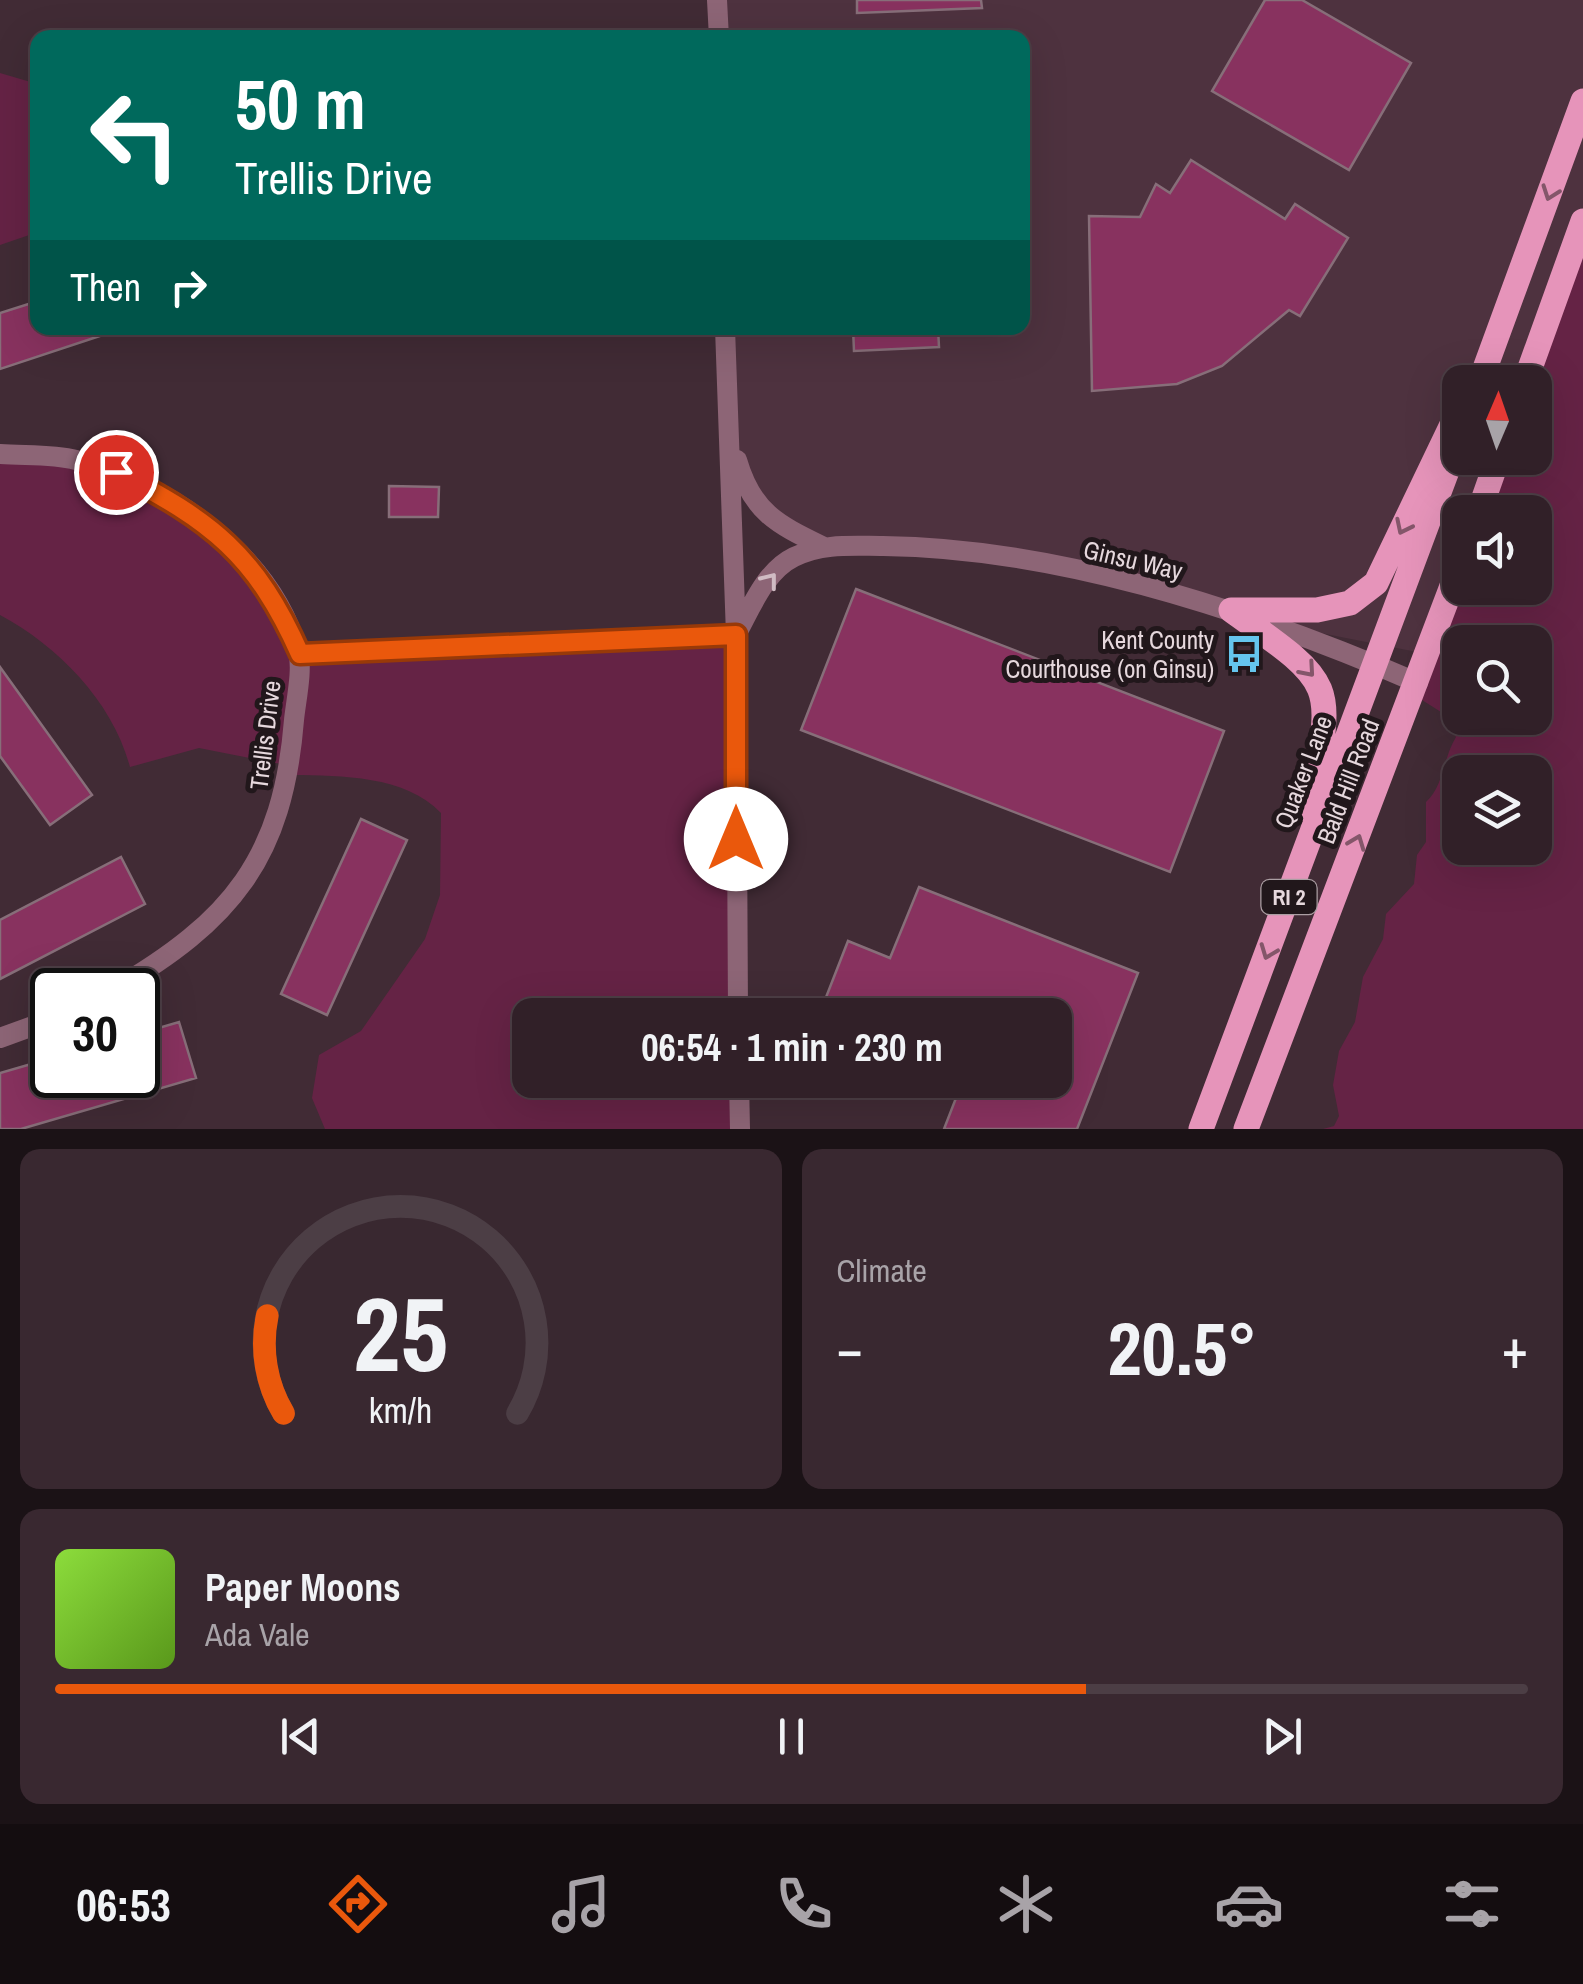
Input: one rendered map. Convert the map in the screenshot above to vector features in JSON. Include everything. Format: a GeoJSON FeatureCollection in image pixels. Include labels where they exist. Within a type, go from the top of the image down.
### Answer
{"type":"FeatureCollection","features":[{"type":"Feature","properties":{"kind":"main road"},"geometry":{"type":"LineString","coordinates":[[1486,365],[1583,101]]}},
{"type":"Feature","properties":{"kind":"main road"},"geometry":{"type":"LineString","coordinates":[[1531,365],[1583,221]]}},
{"type":"Feature","properties":{"kind":"main road"},"geometry":{"type":"LineString","coordinates":[[1480,365],[1507,310]]}},
{"type":"Feature","properties":{"kind":"main road"},"geometry":{"type":"LineString","coordinates":[[1232,610],[1317,610],[1350,603],[1376,583],[1442,446]]}},
{"type":"Feature","properties":{"kind":"main road","name":"Quaker Lane"},"geometry":{"type":"LineString","coordinates":[[1202,1129],[1446,475]]}},
{"type":"Feature","properties":{"kind":"main road","name":"Bald Hill Road"},"geometry":{"type":"LineString","coordinates":[[1246,1129],[1446,605]]}},
{"type":"Feature","properties":{"kind":"main road"},"geometry":{"type":"LineString","coordinates":[[1232,610],[1300,660],[1322,688],[1326,726],[1290,894]]}},
{"type":"Feature","properties":{"kind":"street"},"geometry":{"type":"LineString","coordinates":[[717,0],[719,30]]}},
{"type":"Feature","properties":{"kind":"street"},"geometry":{"type":"LineString","coordinates":[[725,335],[736,635],[738,998]]}},
{"type":"Feature","properties":{"kind":"street","name":"Ginsu Way"},"geometry":{"type":"LineString","coordinates":[[728,428],[742,476],[758,506],[773,522],[822,546],[904,546],[994,555],[1232,610],[1418,683]]}},
{"type":"Feature","properties":{"kind":"street","name":"Trellis Drive"},"geometry":{"type":"LineString","coordinates":[[0,454],[72,458],[116,472],[188,510],[247,561],[276,600],[300,654],[290,769],[278,819],[261,856],[217,913],[148,968]]}},
{"type":"Feature","properties":{"kind":"street","name":"Ginsu Way"},"geometry":{"type":"LineString","coordinates":[[736,635],[776,570],[822,546]]}},
{"type":"Feature","properties":{"kind":"street","name":"Trellis Drive"},"geometry":{"type":"LineString","coordinates":[[300,654],[736,635]]}},
{"type":"Feature","properties":{"kind":"street"},"geometry":{"type":"LineString","coordinates":[[0,1038],[30,1027]]}},
{"type":"Feature","properties":{"kind":"street"},"geometry":{"type":"LineString","coordinates":[[739,1098],[740,1129]]}},
{"type":"Feature","properties":{"kind":"shaded area"},"geometry":{"type":"Polygon","coordinates":[[[715,0],[1583,0],[1583,227],[1530,365],[1442,365],[1442,475],[1489,475],[1482,495],[1442,495],[1442,600],[1422,653],[1250,619],[1109,575],[812,542],[770,517],[734,446],[726,335],[1030,335],[1030,30],[716,30],[715,0]]]}},
{"type":"Feature","properties":{"kind":"shaded area"},"geometry":{"type":"Polygon","coordinates":[[[0,73],[30,82],[30,235],[0,245],[0,73]]]}},
{"type":"Feature","properties":{"kind":"shaded area"},"geometry":{"type":"Polygon","coordinates":[[[1583,227],[1583,1129],[1323,1129],[1334,1126],[1339,1116],[1333,1085],[1339,1051],[1355,1022],[1363,977],[1383,939],[1386,914],[1414,884],[1417,855],[1426,842],[1426,802],[1442,771],[1442,865],[1552,865],[1552,755],[1448,755],[1455,735],[1552,735],[1552,625],[1442,625],[1442,714],[1403,688],[1450,605],[1552,605],[1552,495],[1482,495],[1489,475],[1552,475],[1552,365],[1540,365],[1583,227]]]}},
{"type":"Feature","properties":{"kind":"shaded area"},"geometry":{"type":"Polygon","coordinates":[[[0,451],[82,457],[246,554],[299,646],[734,634],[740,998],[512,998],[512,1098],[741,1098],[741,1129],[325,1129],[312,1098],[319,1055],[361,1031],[425,939],[440,895],[441,813],[426,800],[391,785],[351,777],[293,775],[286,765],[199,748],[130,767],[111,720],[80,678],[42,643],[0,615],[0,451]]]}},
{"type":"Feature","properties":{"kind":"building"},"geometry":{"type":"Polygon","coordinates":[[[857,0],[981,0],[982,8],[857,13],[857,0]]]}},
{"type":"Feature","properties":{"kind":"building"},"geometry":{"type":"Polygon","coordinates":[[[1265,0],[1302,0],[1411,63],[1349,170],[1212,91],[1265,0]]]}},
{"type":"Feature","properties":{"kind":"building"},"geometry":{"type":"Polygon","coordinates":[[[1191,160],[1285,219],[1295,204],[1348,238],[1300,316],[1289,310],[1222,366],[1177,384],[1092,391],[1089,216],[1140,217],[1156,184],[1170,193],[1191,160]]]}},
{"type":"Feature","properties":{"kind":"building"},"geometry":{"type":"Polygon","coordinates":[[[30,304],[30,335],[103,335],[0,369],[0,313],[30,304]]]}},
{"type":"Feature","properties":{"kind":"building"},"geometry":{"type":"Polygon","coordinates":[[[853,335],[938,335],[939,347],[854,351],[853,335]]]}},
{"type":"Feature","properties":{"kind":"building"},"geometry":{"type":"Polygon","coordinates":[[[389,486],[439,487],[438,517],[389,517],[389,486]]]}},
{"type":"Feature","properties":{"kind":"building"},"geometry":{"type":"Polygon","coordinates":[[[856,589],[1224,731],[1170,872],[801,730],[856,589]]]}},
{"type":"Feature","properties":{"kind":"building"},"geometry":{"type":"Polygon","coordinates":[[[0,667],[92,795],[50,825],[0,756],[0,667]]]}},
{"type":"Feature","properties":{"kind":"building"},"geometry":{"type":"Polygon","coordinates":[[[361,819],[407,840],[327,1015],[281,994],[361,819]]]}},
{"type":"Feature","properties":{"kind":"building"},"geometry":{"type":"Polygon","coordinates":[[[121,857],[145,904],[0,979],[0,920],[121,857]]]}},
{"type":"Feature","properties":{"kind":"building"},"geometry":{"type":"Polygon","coordinates":[[[919,887],[1138,973],[1077,1129],[944,1129],[956,1098],[1072,1098],[1072,998],[826,998],[848,941],[890,958],[919,887]]]}},
{"type":"Feature","properties":{"kind":"building"},"geometry":{"type":"Polygon","coordinates":[[[179,1022],[196,1078],[160,1088],[160,1028],[179,1022]]]}},
{"type":"Feature","properties":{"kind":"building"},"geometry":{"type":"Polygon","coordinates":[[[30,1064],[30,1098],[127,1098],[21,1129],[0,1129],[0,1073],[30,1064]]]}},
{"type":"Feature","properties":{"kind":"place","name":"Kent County Courthouse (on Ginsu)"},"geometry":{"type":"Point","coordinates":[1244,654]}},
{"type":"Feature","properties":{"kind":"route"},"geometry":{"type":"LineString","coordinates":[[116,472],[188,510],[247,561],[276,600],[300,654],[736,635],[736,839]]}}]}
